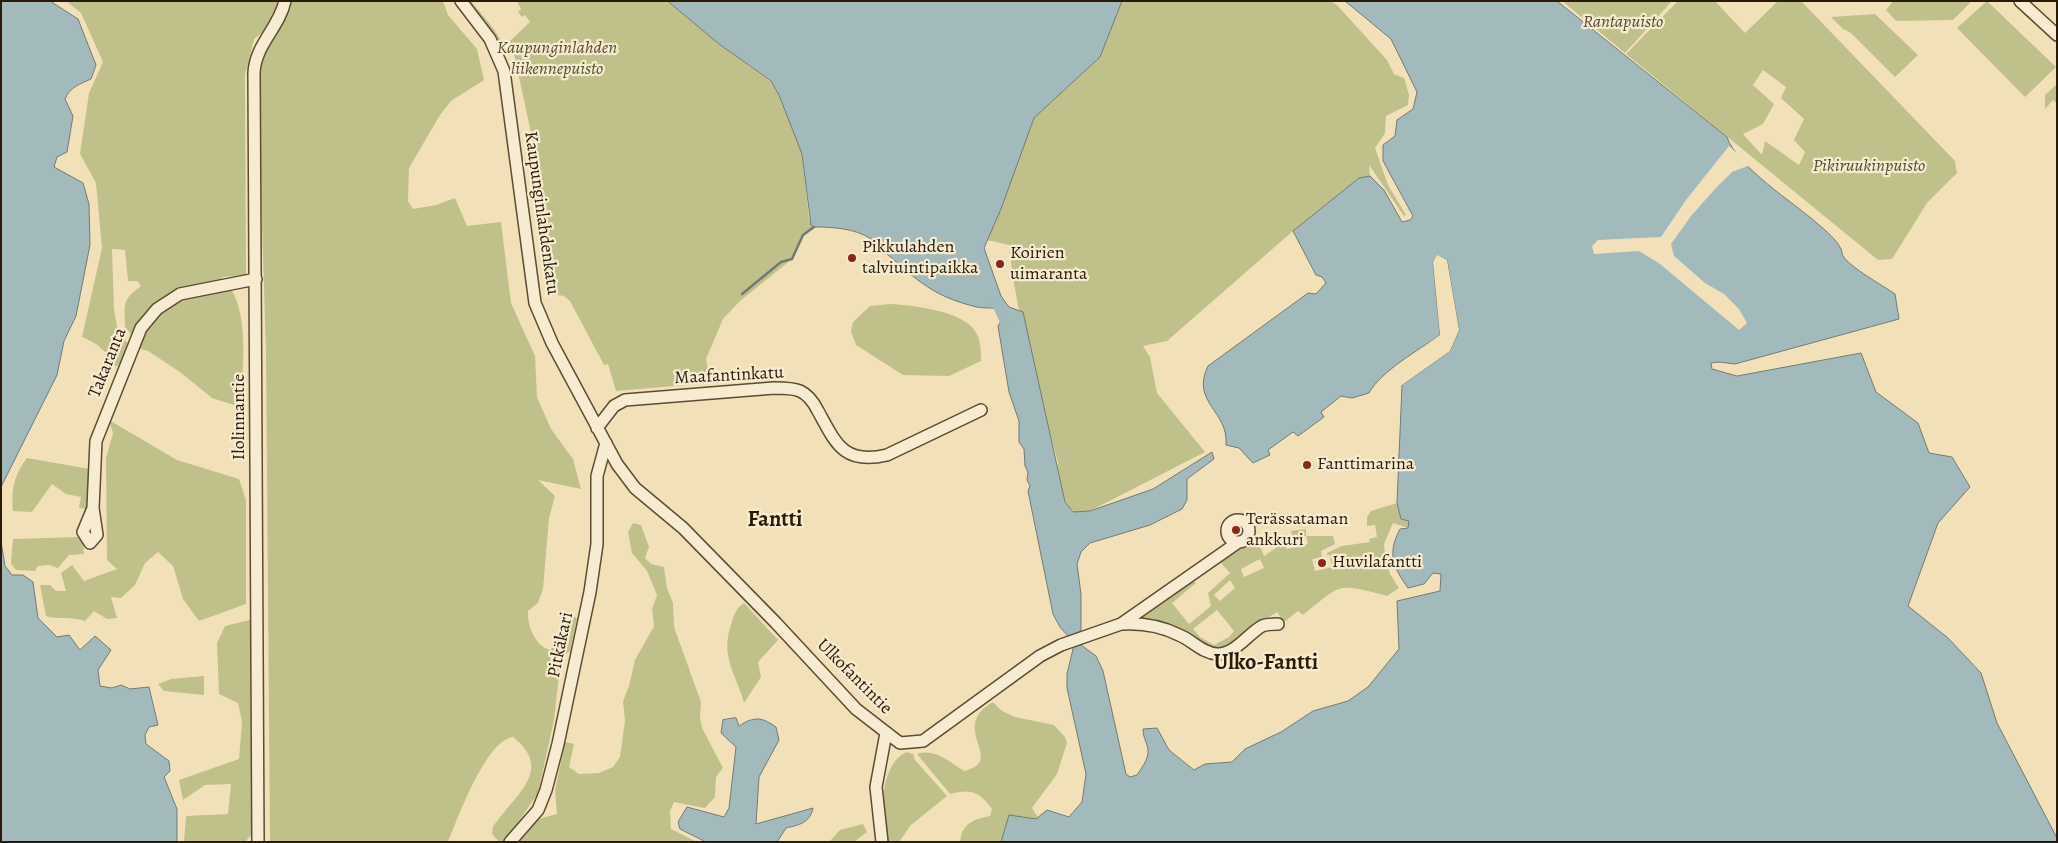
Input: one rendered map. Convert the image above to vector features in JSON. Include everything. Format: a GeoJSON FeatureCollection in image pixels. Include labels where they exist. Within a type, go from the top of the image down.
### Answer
{"type":"FeatureCollection","features":[{"type":"Feature","properties":{"kind":"street","name":"Ilolinnantie"},"geometry":{"type":"LineString","coordinates":[[258,842],[254,64],[258,51],[279,19],[286,1]]}},
{"type":"Feature","properties":{"kind":"street","name":"Kaupunginlahdenkatu"},"geometry":{"type":"LineString","coordinates":[[461,1],[490,39],[504,71],[535,304],[552,343],[597,428]]}},
{"type":"Feature","properties":{"kind":"street"},"geometry":{"type":"LineString","coordinates":[[2020,1],[2057,36]]}},
{"type":"Feature","properties":{"kind":"street","name":"Takaranta"},"geometry":{"type":"LineString","coordinates":[[93,508],[96,441],[141,328],[157,309],[180,294],[256,279]]}},
{"type":"Feature","properties":{"kind":"street","name":"Maafantinkatu"},"geometry":{"type":"LineString","coordinates":[[597,428],[614,406],[626,400],[774,388],[791,389],[801,391],[813,402],[837,445],[844,451],[852,456],[874,457],[888,455],[981,410]]}},
{"type":"Feature","properties":{"kind":"street","name":"Ulkofantintie"},"geometry":{"type":"LineString","coordinates":[[597,428],[635,488],[683,528],[776,623],[856,709],[900,743],[923,741],[1040,656],[1061,646],[1121,624],[1194,574],[1215,557],[1237,543],[1244,541],[1249,535],[1248,527],[1244,521],[1232,521],[1227,526],[1226,534],[1215,557]]}},
{"type":"Feature","properties":{"kind":"street","name":"Pitkäkari"},"geometry":{"type":"LineString","coordinates":[[510,842],[538,810],[556,753],[590,592],[597,544],[597,476],[606,444]]}},
{"type":"Feature","properties":{"kind":"street"},"geometry":{"type":"LineString","coordinates":[[1226,534],[1230,540],[1237,543]]}},
{"type":"Feature","properties":{"kind":"street"},"geometry":{"type":"LineString","coordinates":[[1121,624],[1140,623],[1161,628],[1180,635],[1205,651],[1216,654],[1225,654],[1264,625],[1278,624]]}},
{"type":"Feature","properties":{"kind":"street"},"geometry":{"type":"LineString","coordinates":[[882,842],[876,787],[886,734]]}},
{"type":"Feature","properties":{"kind":"green space"},"geometry":{"type":"Polygon","coordinates":[[[66,1],[278,1],[274,17],[267,29],[254,39],[245,75],[246,275],[222,277],[222,281],[166,297],[142,316],[134,338],[125,327],[125,303],[130,295],[141,286],[137,281],[128,281],[125,250],[112,249],[114,309],[118,332],[129,345],[116,367],[102,349],[82,337],[102,248],[96,183],[80,154],[89,93],[103,62],[81,13],[66,1]]]}},
{"type":"Feature","properties":{"kind":"green space"},"geometry":{"type":"Polygon","coordinates":[[[290,1],[443,1],[448,15],[477,49],[484,80],[451,101],[440,115],[409,168],[408,201],[413,209],[436,205],[455,198],[467,226],[501,222],[511,303],[535,356],[537,397],[551,429],[573,459],[581,489],[538,480],[555,496],[549,518],[543,589],[538,603],[528,611],[529,622],[536,640],[550,650],[557,644],[565,617],[570,615],[577,618],[570,651],[565,655],[560,667],[554,720],[538,793],[505,842],[499,842],[492,834],[493,827],[519,794],[531,773],[531,761],[525,749],[513,737],[503,741],[483,765],[448,842],[270,842],[266,352],[257,65],[283,20],[290,1]]]}},
{"type":"Feature","properties":{"kind":"green space"},"geometry":{"type":"Polygon","coordinates":[[[466,1],[471,1],[491,25],[503,45],[503,50],[466,1]]]}},
{"type":"Feature","properties":{"kind":"green space","name":"Kaupunginlahden liikennepuisto"},"geometry":{"type":"Polygon","coordinates":[[[517,1],[668,1],[719,44],[771,82],[779,95],[802,154],[809,219],[814,227],[803,236],[792,259],[740,301],[723,319],[706,359],[708,371],[721,382],[616,391],[608,364],[604,365],[570,301],[564,296],[551,294],[537,161],[510,41],[530,22],[525,15],[522,17],[518,12],[521,9],[517,1]]]}},
{"type":"Feature","properties":{"kind":"green space"},"geometry":{"type":"Polygon","coordinates":[[[1122,1],[1331,1],[1337,5],[1387,60],[1394,74],[1404,78],[1409,95],[1408,105],[1386,116],[1385,133],[1375,148],[1388,185],[1406,215],[1404,216],[1369,165],[1370,176],[1359,178],[1293,231],[1167,341],[1143,346],[1150,357],[1157,393],[1205,452],[1090,511],[1074,512],[1065,502],[1057,468],[1058,463],[1029,355],[1012,273],[1009,245],[987,240],[1034,118],[1100,57],[1122,1]]]}},
{"type":"Feature","properties":{"kind":"green space","name":"Rantapuisto"},"geometry":{"type":"Polygon","coordinates":[[[1562,1],[1672,1],[1625,53],[1562,1]]]}},
{"type":"Feature","properties":{"kind":"green space","name":"Pikiruukinpuisto"},"geometry":{"type":"Polygon","coordinates":[[[1678,1],[1715,1],[1745,33],[1778,1],[1801,1],[1955,161],[1957,173],[1927,203],[1892,259],[1878,260],[1626,54],[1678,1]],[[1763,70],[1753,85],[1774,104],[1763,124],[1743,134],[1762,155],[1765,141],[1799,165],[1805,152],[1794,140],[1804,119],[1781,98],[1786,87],[1763,70]]]}},
{"type":"Feature","properties":{"kind":"green space"},"geometry":{"type":"Polygon","coordinates":[[[1893,1],[1972,1],[1953,20],[1896,21],[1886,10],[1893,1]]]}},
{"type":"Feature","properties":{"kind":"green space"},"geometry":{"type":"Polygon","coordinates":[[[1987,1],[2056,67],[2025,97],[1957,28],[1987,1]]]}},
{"type":"Feature","properties":{"kind":"green space"},"geometry":{"type":"Polygon","coordinates":[[[1875,14],[1918,55],[1895,77],[1851,33],[1843,29],[1831,17],[1875,14]]]}},
{"type":"Feature","properties":{"kind":"green space"},"geometry":{"type":"Polygon","coordinates":[[[2057,84],[2057,104],[2053,100],[2045,109],[2045,95],[2057,84]]]}},
{"type":"Feature","properties":{"kind":"green space"},"geometry":{"type":"Polygon","coordinates":[[[231,289],[237,301],[243,330],[240,407],[212,398],[180,372],[148,351],[138,348],[154,320],[174,304],[200,295],[231,289]]]}},
{"type":"Feature","properties":{"kind":"green space"},"geometry":{"type":"Polygon","coordinates":[[[891,304],[936,310],[960,318],[975,331],[981,349],[981,361],[949,376],[903,375],[856,345],[851,331],[853,322],[870,306],[891,304]]]}},
{"type":"Feature","properties":{"kind":"green space"},"geometry":{"type":"Polygon","coordinates":[[[109,420],[177,460],[239,479],[246,500],[246,604],[199,621],[183,599],[173,566],[158,552],[145,563],[135,585],[121,598],[111,597],[117,618],[107,619],[94,611],[85,621],[46,616],[40,585],[50,585],[56,591],[66,591],[61,573],[72,565],[84,581],[117,569],[107,560],[106,458],[113,433],[109,420]]]}},
{"type":"Feature","properties":{"kind":"green space"},"geometry":{"type":"Polygon","coordinates":[[[27,458],[90,469],[87,509],[79,508],[81,497],[66,494],[52,484],[32,512],[13,511],[14,483],[19,470],[27,458]]]}},
{"type":"Feature","properties":{"kind":"green space"},"geometry":{"type":"Polygon","coordinates":[[[1397,503],[1401,519],[1409,520],[1408,528],[1393,523],[1384,544],[1390,574],[1399,588],[1387,596],[1349,588],[1334,591],[1303,615],[1298,611],[1284,622],[1277,612],[1245,632],[1223,650],[1207,649],[1183,631],[1143,619],[1143,615],[1192,580],[1196,583],[1172,603],[1189,624],[1211,606],[1208,593],[1230,573],[1221,563],[1229,554],[1242,546],[1258,541],[1264,556],[1283,543],[1285,533],[1287,536],[1292,535],[1291,531],[1306,529],[1306,536],[1333,536],[1335,544],[1321,551],[1322,557],[1312,559],[1315,571],[1332,567],[1330,555],[1327,555],[1327,553],[1342,546],[1370,542],[1369,539],[1377,537],[1375,525],[1367,526],[1367,517],[1371,511],[1397,503]],[[1306,536],[1285,542],[1287,549],[1308,544],[1306,536]],[[1260,559],[1241,569],[1244,577],[1264,568],[1260,559]],[[1230,580],[1214,595],[1220,601],[1235,588],[1230,580]],[[1217,610],[1193,629],[1200,637],[1214,645],[1229,637],[1234,631],[1217,610]]]}},
{"type":"Feature","properties":{"kind":"green space"},"geometry":{"type":"Polygon","coordinates":[[[633,523],[641,525],[649,547],[645,558],[651,564],[664,567],[667,588],[673,603],[674,627],[701,702],[700,719],[703,730],[723,768],[716,777],[715,797],[705,808],[674,802],[670,811],[671,829],[697,842],[519,842],[538,819],[557,814],[555,791],[565,742],[574,744],[569,767],[579,774],[599,773],[613,767],[620,757],[625,721],[623,701],[629,686],[635,660],[654,626],[652,609],[657,595],[647,571],[632,553],[628,532],[633,523]]]}},
{"type":"Feature","properties":{"kind":"green space"},"geometry":{"type":"Polygon","coordinates":[[[78,537],[83,543],[84,554],[69,555],[58,568],[49,565],[38,566],[35,571],[16,570],[11,564],[13,539],[78,537]]]}},
{"type":"Feature","properties":{"kind":"green space"},"geometry":{"type":"Polygon","coordinates":[[[744,603],[778,640],[758,662],[761,677],[744,703],[730,665],[727,646],[734,615],[744,603]]]}},
{"type":"Feature","properties":{"kind":"green space"},"geometry":{"type":"Polygon","coordinates":[[[250,620],[252,834],[245,842],[184,842],[186,816],[228,814],[231,784],[205,785],[183,800],[179,780],[239,759],[242,722],[238,703],[219,694],[217,643],[225,626],[250,620]]]}},
{"type":"Feature","properties":{"kind":"green space"},"geometry":{"type":"Polygon","coordinates":[[[204,676],[204,695],[164,691],[158,684],[171,679],[204,676]]]}},
{"type":"Feature","properties":{"kind":"green space"},"geometry":{"type":"Polygon","coordinates":[[[993,702],[1002,711],[1015,717],[1054,725],[1065,737],[1067,743],[1057,774],[1032,808],[1041,822],[1045,816],[1051,814],[1045,823],[1034,830],[1012,826],[1005,827],[1002,842],[960,842],[966,826],[974,821],[990,816],[992,809],[979,795],[974,793],[964,791],[950,794],[917,754],[936,754],[964,771],[976,766],[981,760],[975,733],[975,722],[980,712],[993,702]]]}},
{"type":"Feature","properties":{"kind":"green space"},"geometry":{"type":"Polygon","coordinates":[[[907,752],[913,754],[915,760],[947,796],[911,825],[899,842],[884,842],[882,819],[887,779],[891,767],[898,758],[907,752]]]}},
{"type":"Feature","properties":{"kind":"green space"},"geometry":{"type":"Polygon","coordinates":[[[863,824],[867,832],[854,842],[829,842],[840,830],[863,824]]]}},
{"type":"Feature","properties":{"kind":"water"},"geometry":{"type":"Polygon","coordinates":[[[1,1],[50,1],[78,19],[96,65],[91,79],[79,84],[65,99],[73,116],[67,152],[57,157],[54,167],[83,183],[89,204],[90,245],[76,316],[64,341],[57,375],[1,487],[1,1]]]}},
{"type":"Feature","properties":{"kind":"water"},"geometry":{"type":"Polygon","coordinates":[[[668,1],[1122,1],[1100,57],[1034,118],[1001,209],[984,248],[1001,296],[1009,307],[1023,312],[1065,502],[1073,512],[1090,511],[1153,489],[1212,452],[1214,459],[1187,479],[1187,500],[1182,509],[1150,525],[1090,543],[1081,552],[1077,564],[1081,594],[1081,645],[1096,656],[1103,671],[1126,774],[1130,777],[1137,775],[1147,757],[1148,749],[1143,729],[1157,728],[1169,750],[1194,770],[1205,764],[1232,762],[1245,749],[1281,732],[1313,711],[1348,701],[1368,687],[1399,649],[1397,601],[1440,591],[1441,574],[1433,573],[1424,584],[1408,588],[1395,566],[1393,553],[1400,529],[1408,528],[1409,521],[1401,519],[1397,503],[1402,385],[1450,351],[1459,330],[1447,260],[1437,256],[1433,262],[1440,335],[1391,369],[1369,393],[1352,398],[1341,396],[1321,412],[1324,417],[1298,436],[1293,432],[1268,450],[1270,455],[1253,463],[1239,448],[1226,445],[1222,423],[1207,398],[1204,389],[1204,378],[1208,366],[1308,293],[1316,294],[1326,283],[1322,277],[1316,275],[1293,231],[1359,178],[1370,176],[1384,190],[1402,222],[1410,220],[1413,216],[1383,161],[1383,145],[1395,136],[1397,120],[1413,109],[1417,92],[1391,39],[1345,1],[1557,1],[1727,137],[1742,160],[1754,172],[1831,235],[1847,261],[1895,294],[1899,319],[1735,364],[1711,363],[1712,369],[1737,376],[1861,353],[1876,392],[1918,423],[1929,453],[1952,457],[1970,487],[1938,523],[1908,606],[1948,638],[1981,673],[1997,723],[2057,838],[2057,842],[1001,842],[1009,815],[1036,819],[1047,810],[1069,817],[1082,802],[1086,774],[1067,688],[1067,674],[1073,649],[1069,637],[1060,627],[1053,614],[1028,491],[1030,486],[1027,480],[1028,472],[1025,466],[1024,449],[1019,442],[1019,421],[1009,392],[998,326],[1001,322],[1002,313],[1000,309],[976,307],[936,292],[881,251],[865,235],[843,229],[814,227],[811,225],[802,154],[779,95],[771,81],[719,44],[668,1]]]}},
{"type":"Feature","properties":{"kind":"water"},"geometry":{"type":"Polygon","coordinates":[[[1,541],[5,566],[12,575],[23,575],[33,582],[38,618],[57,637],[69,635],[80,650],[95,636],[111,650],[98,670],[100,686],[112,688],[121,685],[130,689],[149,687],[158,725],[149,727],[145,735],[146,744],[169,761],[170,771],[164,777],[177,809],[177,842],[1,842],[1,541]]]}},
{"type":"Feature","properties":{"kind":"water"},"geometry":{"type":"Polygon","coordinates":[[[736,718],[739,726],[754,719],[766,721],[776,727],[779,740],[759,777],[756,824],[813,808],[807,820],[786,828],[777,842],[706,842],[680,829],[678,822],[687,807],[724,817],[729,808],[736,747],[721,733],[723,720],[736,718]]]}},
{"type":"Feature","properties":{"kind":"pier"},"geometry":{"type":"Polygon","coordinates":[[[1729,146],[1750,165],[1732,172],[1715,189],[1691,216],[1671,244],[1674,256],[1705,283],[1724,294],[1739,309],[1747,323],[1739,330],[1660,264],[1639,251],[1594,254],[1592,246],[1598,240],[1661,237],[1686,200],[1729,146]]]}},
{"type":"Feature","properties":{"kind":"pier"},"geometry":{"type":"Polygon","coordinates":[[[1437,255],[1447,260],[1459,330],[1450,351],[1402,385],[1401,383],[1448,350],[1456,330],[1445,262],[1438,259],[1435,262],[1442,336],[1392,372],[1391,370],[1440,335],[1433,262],[1437,255]]]}},
{"type":"Feature","properties":{"kind":"waterway"},"geometry":{"type":"LineString","coordinates":[[742,294],[781,262],[792,259],[803,235],[814,227]]}},
{"type":"Feature","properties":{"kind":"waterway"},"geometry":{"type":"LineString","coordinates":[[995,301],[1006,325]]}},
{"type":"Feature","properties":{"kind":"place","name":"Pikkulahden talviuintipaikka"},"geometry":{"type":"Point","coordinates":[852,258]}},
{"type":"Feature","properties":{"kind":"place","name":"Koirien uimaranta"},"geometry":{"type":"Point","coordinates":[1000,264]}},
{"type":"Feature","properties":{"kind":"place","name":"Fanttimarina"},"geometry":{"type":"Point","coordinates":[1307,465]}},
{"type":"Feature","properties":{"kind":"place","name":"Terässataman ankkuri"},"geometry":{"type":"Point","coordinates":[1236,530]}},
{"type":"Feature","properties":{"kind":"place","name":"Huvilafantti"},"geometry":{"type":"Point","coordinates":[1322,563]}},
{"type":"Feature","properties":{"kind":"district","name":"Fantti"},"geometry":{"type":"Point","coordinates":[775,521]}},
{"type":"Feature","properties":{"kind":"district","name":"Ulko-Fantti"},"geometry":{"type":"Point","coordinates":[1266,664]}}]}
